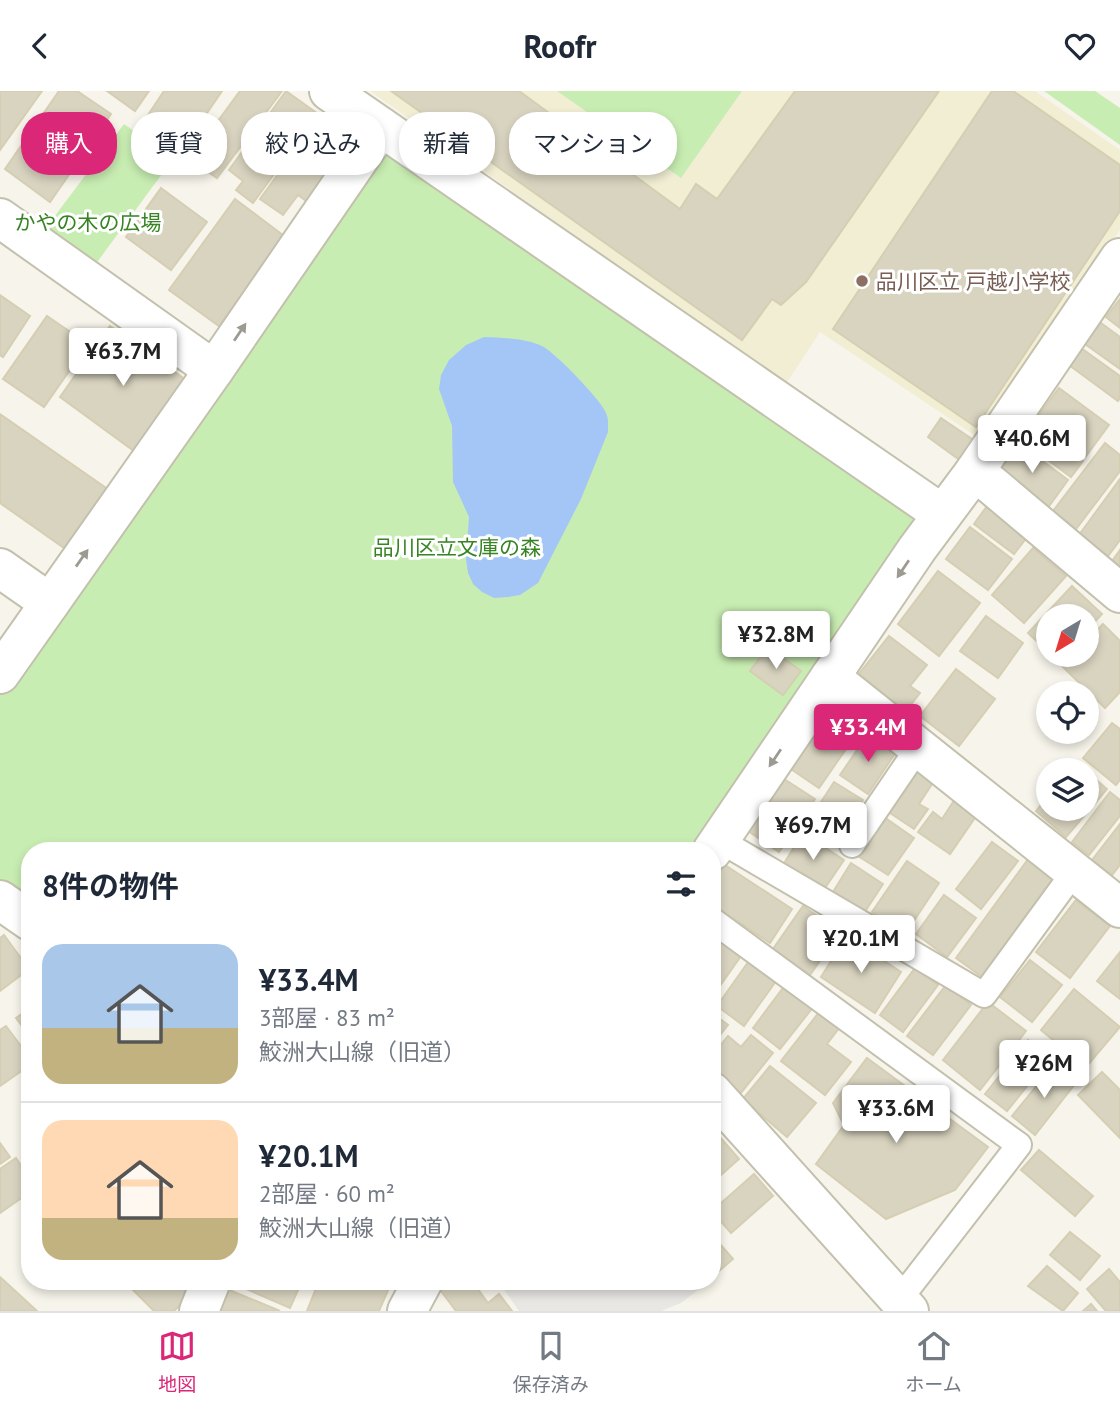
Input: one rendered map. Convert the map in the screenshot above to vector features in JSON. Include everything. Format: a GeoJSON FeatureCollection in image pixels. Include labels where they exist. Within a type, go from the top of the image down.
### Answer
{"type":"FeatureCollection","features":[{"type":"Feature","properties":{"kind":"street"},"geometry":{"type":"LineString","coordinates":[[330,91],[360,112]]}},
{"type":"Feature","properties":{"kind":"street"},"geometry":{"type":"LineString","coordinates":[[385,130],[943,514]]}},
{"type":"Feature","properties":{"kind":"street"},"geometry":{"type":"LineString","coordinates":[[0,674],[348,175]]}},
{"type":"Feature","properties":{"kind":"street"},"geometry":{"type":"LineString","coordinates":[[0,218],[214,370]]}},
{"type":"Feature","properties":{"kind":"street"},"geometry":{"type":"LineString","coordinates":[[717,842],[1120,257]]}},
{"type":"Feature","properties":{"kind":"street"},"geometry":{"type":"LineString","coordinates":[[975,471],[1120,593]]}},
{"type":"Feature","properties":{"kind":"street"},"geometry":{"type":"LineString","coordinates":[[0,568],[50,603]]}},
{"type":"Feature","properties":{"kind":"street"},"geometry":{"type":"LineString","coordinates":[[830,677],[1120,908]]}},
{"type":"Feature","properties":{"kind":"street"},"geometry":{"type":"LineString","coordinates":[[0,900],[21,915]]}},
{"type":"Feature","properties":{"kind":"street"},"geometry":{"type":"LineString","coordinates":[[721,1102],[897,1307]]}},
{"type":"Feature","properties":{"kind":"street"},"geometry":{"type":"LineString","coordinates":[[199,1311],[207,1290]]}},
{"type":"Feature","properties":{"kind":"street"},"geometry":{"type":"LineString","coordinates":[[407,1311],[418,1290]]}},
{"type":"Feature","properties":{"kind":"lane"},"geometry":{"type":"LineString","coordinates":[[852,845],[918,748]]}},
{"type":"Feature","properties":{"kind":"lane"},"geometry":{"type":"LineString","coordinates":[[721,848],[984,995],[1074,872]]}},
{"type":"Feature","properties":{"kind":"lane"},"geometry":{"type":"LineString","coordinates":[[721,927],[1019,1145],[897,1307]]}},
{"type":"Feature","properties":{"kind":"shaded area","name":"品川区立 戸越小学校"},"geometry":{"type":"Polygon","coordinates":[[[370,91],[1035,91],[1120,150],[1120,230],[977,437],[820,332],[786,384],[489,175],[495,175],[495,112],[400,112],[370,91]]]}},
{"type":"Feature","properties":{"kind":"shaded area"},"geometry":{"type":"Polygon","coordinates":[[[504,1290],[698,1290],[681,1303],[661,1311],[519,1311],[504,1290]]]}},
{"type":"Feature","properties":{"kind":"green space"},"geometry":{"type":"Polygon","coordinates":[[[557,91],[742,91],[681,178],[677,175],[677,112],[587,112],[557,91]]]}},
{"type":"Feature","properties":{"kind":"green space"},"geometry":{"type":"Polygon","coordinates":[[[1044,91],[1095,91],[1120,108],[1120,145],[1044,91]]]}},
{"type":"Feature","properties":{"kind":"green space","name":"かやの木の広場"},"geometry":{"type":"Polygon","coordinates":[[[124,124],[131,129],[131,175],[161,175],[95,265],[45,229],[86,175],[117,175],[117,133],[124,124]]]}},
{"type":"Feature","properties":{"kind":"green space","name":"品川区立文庫の森"},"geometry":{"type":"Polygon","coordinates":[[[385,130],[399,139],[399,175],[451,175],[942,514],[715,842],[21,842],[21,915],[0,900],[0,673],[348,175],[385,175],[385,130]]]}},
{"type":"Feature","properties":{"kind":"water"},"geometry":{"type":"Polygon","coordinates":[[[484,337],[522,340],[544,347],[594,396],[608,418],[608,432],[581,499],[538,583],[520,595],[494,598],[473,584],[468,573],[466,559],[469,517],[453,482],[452,426],[439,389],[441,375],[449,360],[466,345],[484,337]]]}},
{"type":"Feature","properties":{"kind":"building"},"geometry":{"type":"Polygon","coordinates":[[[0,91],[42,91],[27,112],[21,112],[21,120],[0,150],[0,91]]]}},
{"type":"Feature","properties":{"kind":"building"},"geometry":{"type":"Polygon","coordinates":[[[59,91],[77,91],[108,112],[44,112],[59,91]]]}},
{"type":"Feature","properties":{"kind":"building"},"geometry":{"type":"Polygon","coordinates":[[[107,91],[149,91],[135,111],[107,91]]]}},
{"type":"Feature","properties":{"kind":"building"},"geometry":{"type":"Polygon","coordinates":[[[164,91],[222,91],[208,112],[150,112],[164,91]]]}},
{"type":"Feature","properties":{"kind":"building"},"geometry":{"type":"Polygon","coordinates":[[[240,91],[282,91],[266,112],[241,112],[241,146],[227,165],[227,112],[225,112],[240,91]]]}},
{"type":"Feature","properties":{"kind":"building"},"geometry":{"type":"Polygon","coordinates":[[[286,91],[315,112],[271,112],[286,91]]]}},
{"type":"Feature","properties":{"kind":"building"},"geometry":{"type":"Polygon","coordinates":[[[391,91],[519,91],[548,112],[509,112],[509,175],[495,165],[495,112],[421,112],[391,91]]]}},
{"type":"Feature","properties":{"kind":"building"},"geometry":{"type":"Polygon","coordinates":[[[795,91],[939,91],[806,282],[781,305],[772,299],[742,340],[509,175],[634,175],[680,209],[696,184],[717,199],[795,91]]]}},
{"type":"Feature","properties":{"kind":"building"},"geometry":{"type":"Polygon","coordinates":[[[992,91],[1013,91],[1120,165],[1120,211],[976,427],[833,329],[992,91]]]}},
{"type":"Feature","properties":{"kind":"building"},"geometry":{"type":"Polygon","coordinates":[[[21,146],[21,175],[69,175],[50,202],[5,169],[21,146]]]}},
{"type":"Feature","properties":{"kind":"building"},"geometry":{"type":"Polygon","coordinates":[[[241,153],[241,175],[273,175],[253,203],[236,190],[243,181],[229,170],[241,153]]]}},
{"type":"Feature","properties":{"kind":"building"},"geometry":{"type":"Polygon","coordinates":[[[277,175],[329,175],[309,203],[298,195],[283,215],[260,199],[277,175]]]}},
{"type":"Feature","properties":{"kind":"building"},"geometry":{"type":"Polygon","coordinates":[[[161,188],[207,222],[171,270],[126,237],[161,188]]]}},
{"type":"Feature","properties":{"kind":"building"},"geometry":{"type":"Polygon","coordinates":[[[235,199],[284,236],[219,326],[169,290],[235,199]]]}},
{"type":"Feature","properties":{"kind":"building"},"geometry":{"type":"Polygon","coordinates":[[[0,295],[30,316],[3,357],[0,355],[0,295]]]}},
{"type":"Feature","properties":{"kind":"building"},"geometry":{"type":"Polygon","coordinates":[[[1120,299],[1120,328],[1106,317],[1120,299]]]}},
{"type":"Feature","properties":{"kind":"building"},"geometry":{"type":"Polygon","coordinates":[[[47,316],[88,344],[44,407],[3,379],[47,316]]]}},
{"type":"Feature","properties":{"kind":"building"},"geometry":{"type":"Polygon","coordinates":[[[1101,323],[1120,337],[1120,369],[1085,344],[1101,323]]]}},
{"type":"Feature","properties":{"kind":"building"},"geometry":{"type":"Polygon","coordinates":[[[110,326],[186,380],[134,451],[60,397],[110,326]]]}},
{"type":"Feature","properties":{"kind":"building"},"geometry":{"type":"Polygon","coordinates":[[[1081,348],[1120,376],[1118,401],[1069,365],[1081,348]]]}},
{"type":"Feature","properties":{"kind":"building"},"geometry":{"type":"Polygon","coordinates":[[[1059,388],[1109,425],[1086,456],[1036,419],[1059,388]]]}},
{"type":"Feature","properties":{"kind":"building"},"geometry":{"type":"Polygon","coordinates":[[[0,414],[109,490],[67,550],[0,503],[0,414]]]}},
{"type":"Feature","properties":{"kind":"building"},"geometry":{"type":"Polygon","coordinates":[[[941,418],[975,441],[961,461],[928,437],[941,418]]]}},
{"type":"Feature","properties":{"kind":"building"},"geometry":{"type":"Polygon","coordinates":[[[1032,423],[1083,461],[1071,477],[1020,439],[1032,423]]]}},
{"type":"Feature","properties":{"kind":"building"},"geometry":{"type":"Polygon","coordinates":[[[1017,442],[1068,480],[1047,509],[996,470],[1017,442]]]}},
{"type":"Feature","properties":{"kind":"building"},"geometry":{"type":"Polygon","coordinates":[[[1105,443],[1120,455],[1120,471],[1076,529],[1053,511],[1105,443]]]}},
{"type":"Feature","properties":{"kind":"building"},"geometry":{"type":"Polygon","coordinates":[[[1120,479],[1120,540],[1108,556],[1079,535],[1120,479]]]}},
{"type":"Feature","properties":{"kind":"building"},"geometry":{"type":"Polygon","coordinates":[[[987,506],[1028,536],[1014,554],[974,524],[987,506]]]}},
{"type":"Feature","properties":{"kind":"building"},"geometry":{"type":"Polygon","coordinates":[[[970,527],[1012,559],[988,590],[946,559],[970,527]]]}},
{"type":"Feature","properties":{"kind":"building"},"geometry":{"type":"Polygon","coordinates":[[[1033,548],[1066,576],[1041,604],[1036,604],[1036,610],[1024,623],[992,595],[1033,548]]]}},
{"type":"Feature","properties":{"kind":"building"},"geometry":{"type":"Polygon","coordinates":[[[1120,550],[1120,567],[1112,561],[1120,550]]]}},
{"type":"Feature","properties":{"kind":"building"},"geometry":{"type":"Polygon","coordinates":[[[938,571],[980,603],[939,656],[898,624],[938,571]]]}},
{"type":"Feature","properties":{"kind":"building"},"geometry":{"type":"Polygon","coordinates":[[[1072,586],[1091,604],[1055,604],[1072,586]]]}},
{"type":"Feature","properties":{"kind":"building"},"geometry":{"type":"Polygon","coordinates":[[[986,616],[1023,643],[998,678],[960,651],[986,616]]]}},
{"type":"Feature","properties":{"kind":"building"},"geometry":{"type":"Polygon","coordinates":[[[1036,624],[1036,641],[1028,633],[1036,624]]]}},
{"type":"Feature","properties":{"kind":"building"},"geometry":{"type":"Polygon","coordinates":[[[1103,624],[1120,641],[1120,692],[1105,708],[1099,702],[1099,681],[1077,681],[1063,667],[1099,667],[1099,628],[1103,624]]]}},
{"type":"Feature","properties":{"kind":"building"},"geometry":{"type":"Polygon","coordinates":[[[889,636],[927,665],[910,686],[920,693],[905,712],[858,675],[889,636]]]}},
{"type":"Feature","properties":{"kind":"building"},"geometry":{"type":"Polygon","coordinates":[[[768,647],[801,671],[783,695],[750,671],[768,647]]]}},
{"type":"Feature","properties":{"kind":"building"},"geometry":{"type":"Polygon","coordinates":[[[956,669],[995,699],[959,746],[920,716],[956,669]]]}},
{"type":"Feature","properties":{"kind":"building"},"geometry":{"type":"Polygon","coordinates":[[[832,705],[862,726],[819,788],[788,767],[832,705]]]}},
{"type":"Feature","properties":{"kind":"building"},"geometry":{"type":"Polygon","coordinates":[[[1112,723],[1120,729],[1120,780],[1116,785],[1099,771],[1099,758],[1083,758],[1095,744],[1099,744],[1099,739],[1112,723]]]}},
{"type":"Feature","properties":{"kind":"building"},"geometry":{"type":"Polygon","coordinates":[[[868,734],[896,752],[868,794],[840,775],[868,734]]]}},
{"type":"Feature","properties":{"kind":"building"},"geometry":{"type":"Polygon","coordinates":[[[917,765],[936,778],[919,804],[928,809],[914,829],[887,811],[917,765]]]}},
{"type":"Feature","properties":{"kind":"building"},"geometry":{"type":"Polygon","coordinates":[[[781,777],[815,799],[779,852],[745,829],[781,777]]]}},
{"type":"Feature","properties":{"kind":"building"},"geometry":{"type":"Polygon","coordinates":[[[834,782],[863,800],[835,843],[806,825],[834,782]]]}},
{"type":"Feature","properties":{"kind":"building"},"geometry":{"type":"Polygon","coordinates":[[[1099,782],[1107,789],[1099,798],[1099,782]]]}},
{"type":"Feature","properties":{"kind":"building"},"geometry":{"type":"Polygon","coordinates":[[[1110,792],[1120,800],[1120,816],[1089,855],[1072,842],[1088,821],[1099,821],[1099,806],[1110,792]]]}},
{"type":"Feature","properties":{"kind":"building"},"geometry":{"type":"Polygon","coordinates":[[[957,796],[979,812],[950,854],[918,832],[933,812],[942,819],[957,796]]]}},
{"type":"Feature","properties":{"kind":"building"},"geometry":{"type":"Polygon","coordinates":[[[884,817],[914,838],[888,875],[858,856],[884,817]]]}},
{"type":"Feature","properties":{"kind":"building"},"geometry":{"type":"Polygon","coordinates":[[[1048,821],[1080,821],[1066,837],[1048,821]]]}},
{"type":"Feature","properties":{"kind":"building"},"geometry":{"type":"Polygon","coordinates":[[[1120,824],[1120,865],[1112,875],[1092,860],[1120,824]]]}},
{"type":"Feature","properties":{"kind":"building"},"geometry":{"type":"Polygon","coordinates":[[[803,833],[844,860],[823,891],[783,865],[803,833]]]}},
{"type":"Feature","properties":{"kind":"building"},"geometry":{"type":"Polygon","coordinates":[[[992,842],[1018,861],[981,909],[956,889],[992,842]]]}},
{"type":"Feature","properties":{"kind":"building"},"geometry":{"type":"Polygon","coordinates":[[[1029,858],[1058,878],[985,979],[956,958],[1029,858]]]}},
{"type":"Feature","properties":{"kind":"building"},"geometry":{"type":"Polygon","coordinates":[[[907,861],[939,883],[905,934],[872,912],[907,861]]]}},
{"type":"Feature","properties":{"kind":"building"},"geometry":{"type":"Polygon","coordinates":[[[851,863],[883,884],[864,913],[833,892],[851,863]]]}},
{"type":"Feature","properties":{"kind":"building"},"geometry":{"type":"Polygon","coordinates":[[[725,865],[792,909],[770,943],[721,910],[721,871],[725,865]]]}},
{"type":"Feature","properties":{"kind":"building"},"geometry":{"type":"Polygon","coordinates":[[[944,895],[976,918],[947,957],[916,934],[944,895]]]}},
{"type":"Feature","properties":{"kind":"building"},"geometry":{"type":"Polygon","coordinates":[[[1076,900],[1110,926],[1070,978],[1036,952],[1076,900]]]}},
{"type":"Feature","properties":{"kind":"building"},"geometry":{"type":"Polygon","coordinates":[[[803,906],[840,932],[810,975],[773,949],[803,906]]]}},
{"type":"Feature","properties":{"kind":"building"},"geometry":{"type":"Polygon","coordinates":[[[4,935],[21,958],[21,975],[0,991],[0,938],[4,935]]]}},
{"type":"Feature","properties":{"kind":"building"},"geometry":{"type":"Polygon","coordinates":[[[847,936],[901,972],[875,1013],[821,977],[847,936]]]}},
{"type":"Feature","properties":{"kind":"building"},"geometry":{"type":"Polygon","coordinates":[[[721,942],[741,956],[721,984],[721,942]]]}},
{"type":"Feature","properties":{"kind":"building"},"geometry":{"type":"Polygon","coordinates":[[[1120,952],[1120,999],[1097,981],[1120,952]]]}},
{"type":"Feature","properties":{"kind":"building"},"geometry":{"type":"Polygon","coordinates":[[[1030,960],[1062,985],[1032,1022],[1000,997],[1030,960]]]}},
{"type":"Feature","properties":{"kind":"building"},"geometry":{"type":"Polygon","coordinates":[[[749,961],[776,981],[744,1026],[721,1009],[721,1000],[749,961]]]}},
{"type":"Feature","properties":{"kind":"building"},"geometry":{"type":"Polygon","coordinates":[[[915,968],[938,985],[903,1032],[880,1015],[915,968]]]}},
{"type":"Feature","properties":{"kind":"building"},"geometry":{"type":"Polygon","coordinates":[[[786,984],[814,1006],[780,1049],[753,1028],[786,984]]]}},
{"type":"Feature","properties":{"kind":"building"},"geometry":{"type":"Polygon","coordinates":[[[946,985],[971,1005],[933,1055],[907,1036],[946,985]]]}},
{"type":"Feature","properties":{"kind":"building"},"geometry":{"type":"Polygon","coordinates":[[[1074,989],[1120,1027],[1086,1067],[1041,1030],[1074,989]]]}},
{"type":"Feature","properties":{"kind":"building"},"geometry":{"type":"Polygon","coordinates":[[[988,1002],[1026,1031],[980,1090],[943,1060],[988,1002]]]}},
{"type":"Feature","properties":{"kind":"building"},"geometry":{"type":"Polygon","coordinates":[[[820,1011],[840,1027],[827,1044],[851,1062],[825,1095],[781,1061],[820,1011]]]}},
{"type":"Feature","properties":{"kind":"building"},"geometry":{"type":"Polygon","coordinates":[[[721,1020],[728,1025],[721,1034],[721,1020]]]}},
{"type":"Feature","properties":{"kind":"building"},"geometry":{"type":"Polygon","coordinates":[[[6,1026],[21,1046],[21,1071],[0,1086],[0,1030],[6,1026]]]}},
{"type":"Feature","properties":{"kind":"building"},"geometry":{"type":"Polygon","coordinates":[[[751,1035],[773,1053],[740,1094],[721,1078],[721,1045],[728,1036],[741,1047],[751,1035]]]}},
{"type":"Feature","properties":{"kind":"building"},"geometry":{"type":"Polygon","coordinates":[[[1028,1040],[1050,1058],[1007,1111],[985,1094],[1028,1040]]]}},
{"type":"Feature","properties":{"kind":"building"},"geometry":{"type":"Polygon","coordinates":[[[867,1058],[988,1147],[955,1190],[886,1219],[816,1164],[844,1125],[833,1103],[867,1058]]]}},
{"type":"Feature","properties":{"kind":"building"},"geometry":{"type":"Polygon","coordinates":[[[770,1066],[816,1103],[787,1137],[743,1099],[770,1066]]]}},
{"type":"Feature","properties":{"kind":"building"},"geometry":{"type":"Polygon","coordinates":[[[1053,1066],[1075,1084],[1035,1135],[1012,1116],[1053,1066]]]}},
{"type":"Feature","properties":{"kind":"building"},"geometry":{"type":"Polygon","coordinates":[[[1102,1072],[1120,1090],[1120,1138],[1078,1095],[1102,1072]]]}},
{"type":"Feature","properties":{"kind":"building"},"geometry":{"type":"Polygon","coordinates":[[[721,1138],[739,1159],[721,1175],[721,1138]]]}},
{"type":"Feature","properties":{"kind":"building"},"geometry":{"type":"Polygon","coordinates":[[[0,1143],[10,1157],[0,1164],[0,1143]]]}},
{"type":"Feature","properties":{"kind":"building"},"geometry":{"type":"Polygon","coordinates":[[[1039,1150],[1093,1196],[1075,1216],[1021,1170],[1039,1150]]]}},
{"type":"Feature","properties":{"kind":"building"},"geometry":{"type":"Polygon","coordinates":[[[16,1158],[21,1166],[21,1198],[0,1213],[0,1169],[16,1158]]]}},
{"type":"Feature","properties":{"kind":"building"},"geometry":{"type":"Polygon","coordinates":[[[754,1174],[773,1196],[731,1233],[721,1221],[721,1203],[754,1174]]]}},
{"type":"Feature","properties":{"kind":"building"},"geometry":{"type":"Polygon","coordinates":[[[1070,1232],[1100,1256],[1080,1280],[1050,1255],[1070,1232]]]}},
{"type":"Feature","properties":{"kind":"building"},"geometry":{"type":"Polygon","coordinates":[[[721,1245],[733,1259],[721,1269],[721,1245]]]}},
{"type":"Feature","properties":{"kind":"building"},"geometry":{"type":"Polygon","coordinates":[[[1047,1266],[1078,1293],[1063,1311],[1028,1286],[1047,1266]]]}},
{"type":"Feature","properties":{"kind":"building"},"geometry":{"type":"Polygon","coordinates":[[[1109,1269],[1120,1282],[1120,1311],[1106,1311],[1087,1289],[1109,1269]]]}},
{"type":"Feature","properties":{"kind":"building"},"geometry":{"type":"Polygon","coordinates":[[[0,1277],[37,1311],[0,1311],[0,1277]]]}},
{"type":"Feature","properties":{"kind":"building"},"geometry":{"type":"Polygon","coordinates":[[[133,1290],[193,1292],[174,1311],[154,1311],[133,1290]]]}},
{"type":"Feature","properties":{"kind":"building"},"geometry":{"type":"Polygon","coordinates":[[[227,1290],[229,1290],[280,1311],[217,1311],[227,1290]]]}},
{"type":"Feature","properties":{"kind":"building"},"geometry":{"type":"Polygon","coordinates":[[[249,1290],[298,1290],[290,1308],[249,1290]]]}},
{"type":"Feature","properties":{"kind":"building"},"geometry":{"type":"Polygon","coordinates":[[[315,1290],[388,1290],[379,1311],[307,1311],[315,1290]]]}},
{"type":"Feature","properties":{"kind":"building"},"geometry":{"type":"Polygon","coordinates":[[[479,1290],[488,1303],[499,1294],[512,1311],[456,1311],[441,1291],[479,1290]]]}},
{"type":"Feature","properties":{"kind":"building"},"geometry":{"type":"Polygon","coordinates":[[[1091,1304],[1097,1311],[1083,1311],[1091,1304]]]}},
{"type":"Feature","properties":{"kind":"place","name":"品川区立 戸越小学校"},"geometry":{"type":"Point","coordinates":[862,281]}}]}
